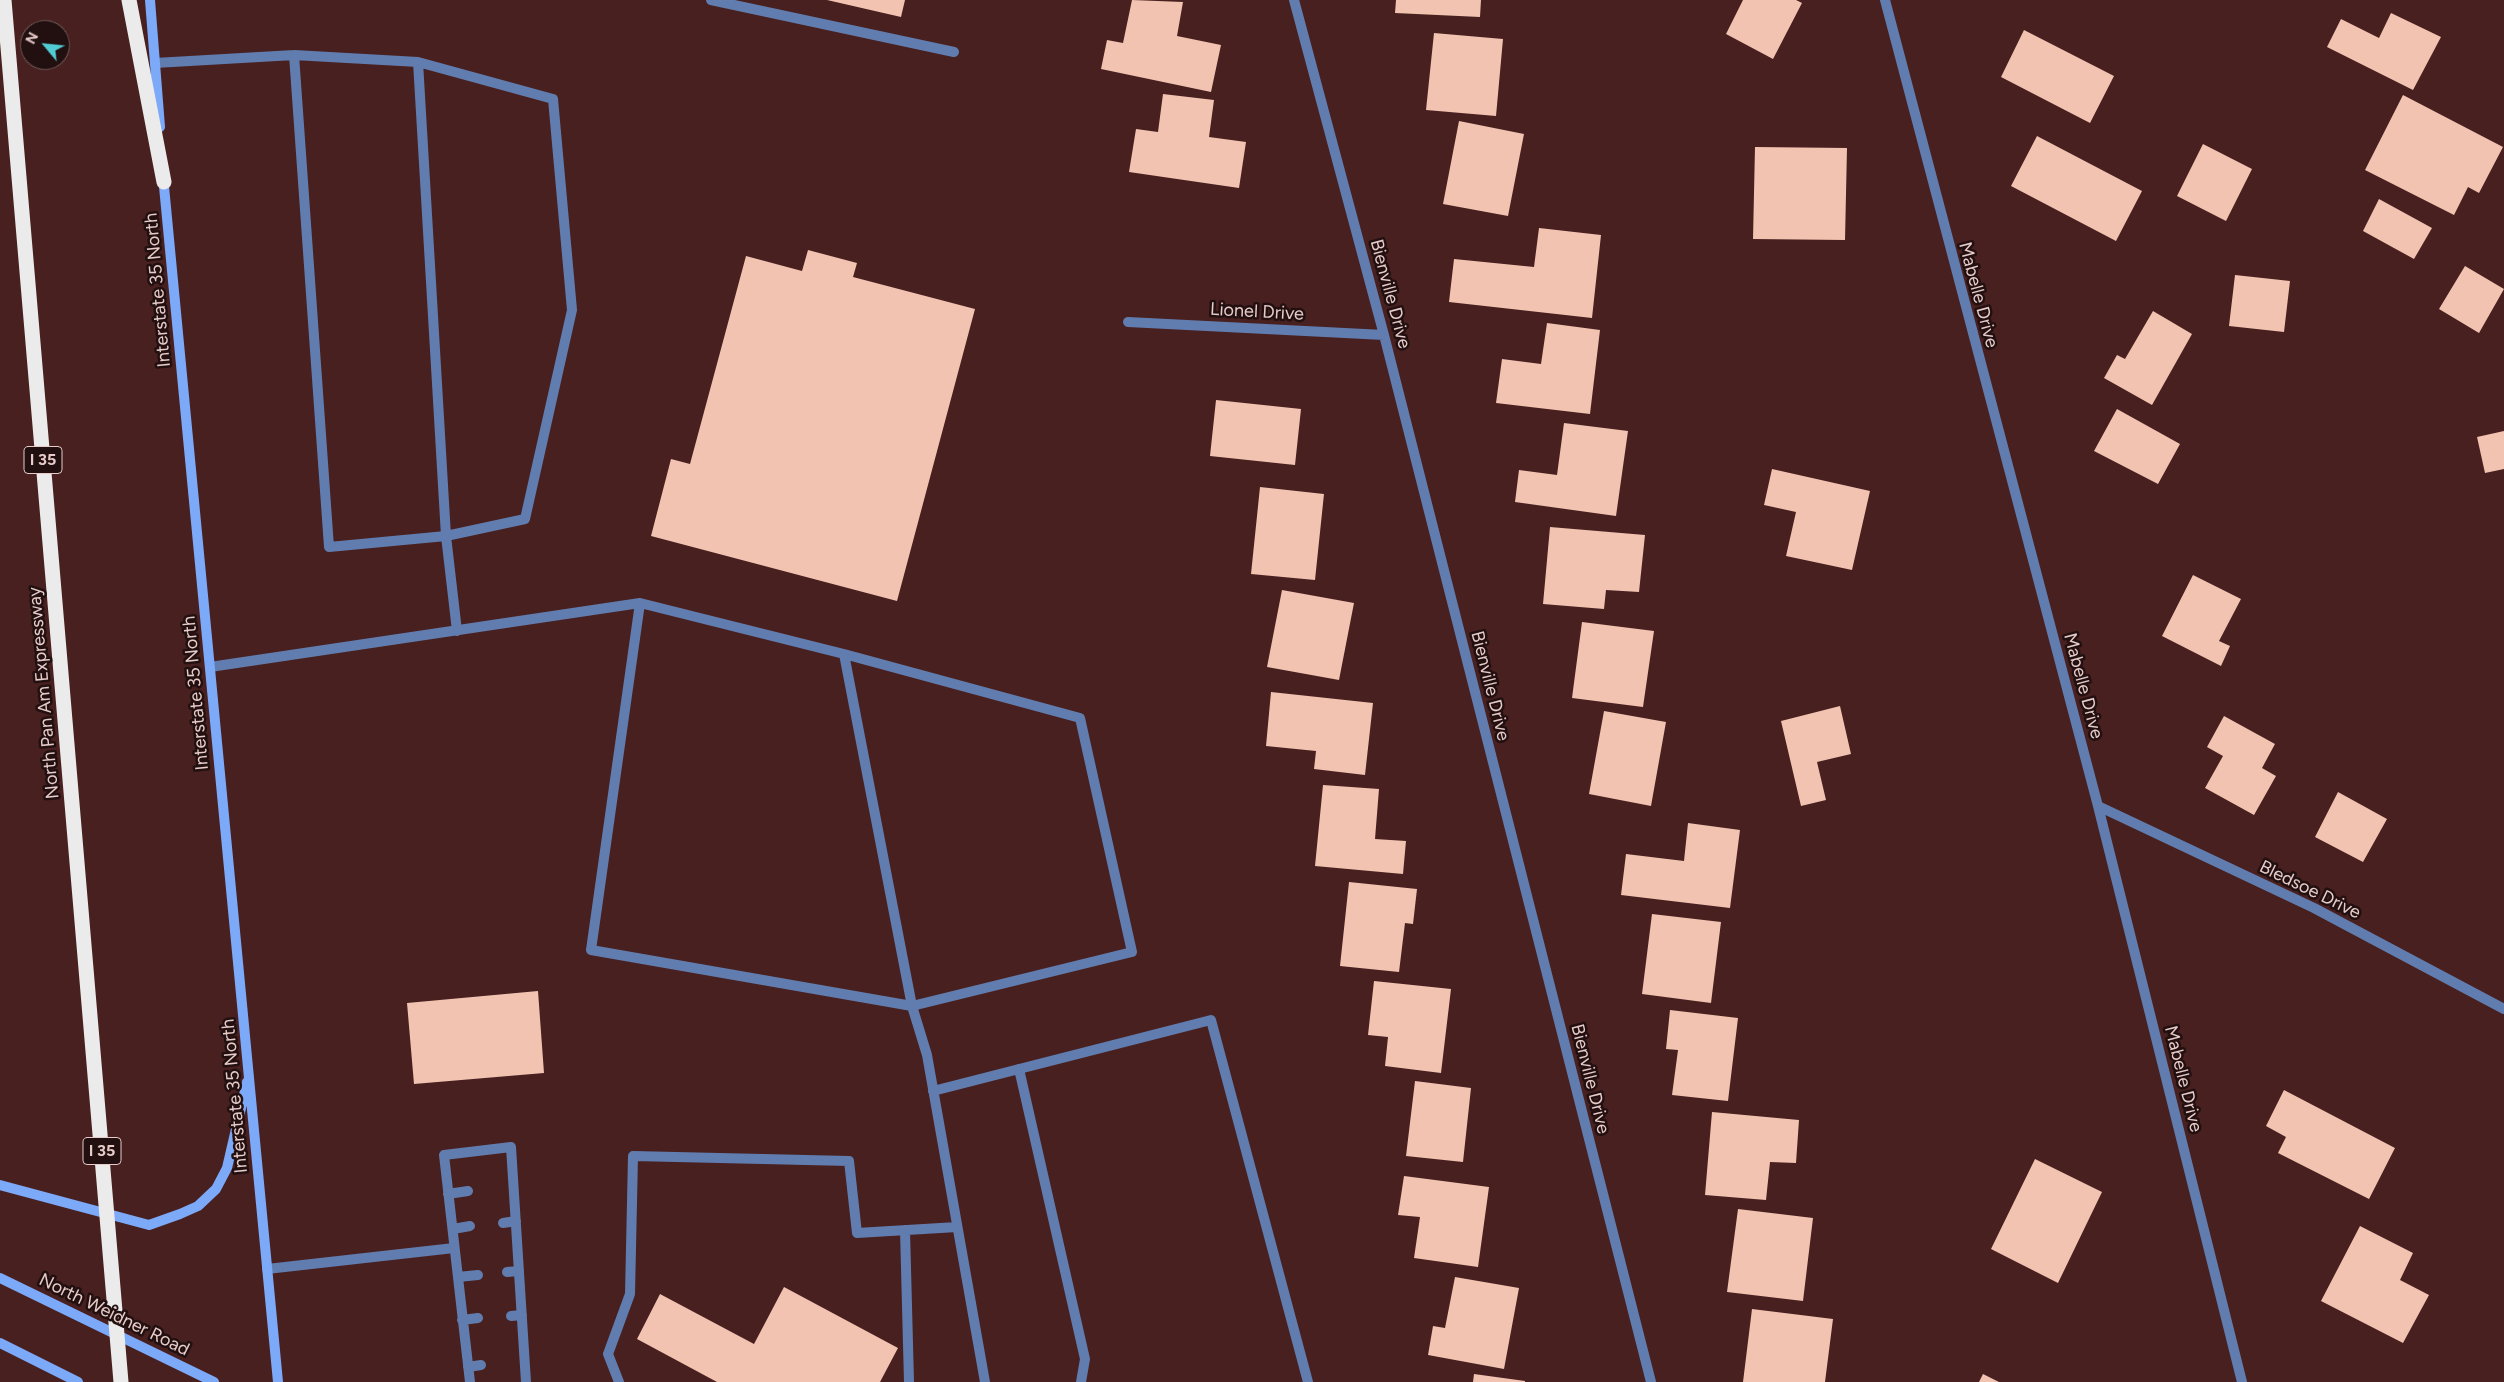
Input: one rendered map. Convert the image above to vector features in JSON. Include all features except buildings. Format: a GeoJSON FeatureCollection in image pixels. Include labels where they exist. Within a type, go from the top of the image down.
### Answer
{"type":"FeatureCollection","features":[{"type":"Feature","properties":{"kind":"highway","name":"North Pan Am Expressway"},"geometry":{"type":"LineString","coordinates":[[4,0],[121,1382]]}},
{"type":"Feature","properties":{"kind":"highway"},"geometry":{"type":"LineString","coordinates":[[129,0],[164,182]]}},
{"type":"Feature","properties":{"kind":"main road","name":"Interstate 35 North"},"geometry":{"type":"LineString","coordinates":[[150,0],[164,182],[278,1382]]}},
{"type":"Feature","properties":{"kind":"main road"},"geometry":{"type":"LineString","coordinates":[[0,1185],[149,1225],[198,1206],[216,1190],[227,1168],[249,1073]]}},
{"type":"Feature","properties":{"kind":"main road","name":"North Weidner Road"},"geometry":{"type":"LineString","coordinates":[[0,1278],[214,1382]]}},
{"type":"Feature","properties":{"kind":"main road"},"geometry":{"type":"LineString","coordinates":[[0,1343],[78,1382]]}},
{"type":"Feature","properties":{"kind":"street"},"geometry":{"type":"LineString","coordinates":[[711,0],[954,52]]}},
{"type":"Feature","properties":{"kind":"street","name":"Bienville Drive"},"geometry":{"type":"LineString","coordinates":[[1294,0],[1384,335],[1651,1382]]}},
{"type":"Feature","properties":{"kind":"street","name":"Mabelle Drive"},"geometry":{"type":"LineString","coordinates":[[1885,0],[2098,806],[2242,1382]]}},
{"type":"Feature","properties":{"kind":"street"},"geometry":{"type":"LineString","coordinates":[[155,63],[294,54],[418,62],[553,99],[572,310],[525,519],[446,536],[329,547],[294,54]]}},
{"type":"Feature","properties":{"kind":"street"},"geometry":{"type":"LineString","coordinates":[[418,62],[446,536],[457,631]]}},
{"type":"Feature","properties":{"kind":"street","name":"Lionel Drive"},"geometry":{"type":"LineString","coordinates":[[1128,322],[1384,335]]}},
{"type":"Feature","properties":{"kind":"street"},"geometry":{"type":"LineString","coordinates":[[210,667],[640,603],[844,654],[1080,718],[1132,952],[912,1006],[591,950],[640,603]]}},
{"type":"Feature","properties":{"kind":"street"},"geometry":{"type":"LineString","coordinates":[[844,654],[912,1006],[927,1055],[985,1382]]}},
{"type":"Feature","properties":{"kind":"street","name":"Bledsoe Drive"},"geometry":{"type":"LineString","coordinates":[[2098,806],[2314,908],[2504,1009]]}},
{"type":"Feature","properties":{"kind":"street"},"geometry":{"type":"LineString","coordinates":[[933,1091],[1212,1020],[1308,1382]]}},
{"type":"Feature","properties":{"kind":"street"},"geometry":{"type":"LineString","coordinates":[[1018,1069],[1085,1358],[1081,1382]]}},
{"type":"Feature","properties":{"kind":"street"},"geometry":{"type":"LineString","coordinates":[[470,1382],[444,1155],[511,1147],[508,1185],[516,1221],[519,1271],[517,1315],[520,1360],[526,1382]]}},
{"type":"Feature","properties":{"kind":"street"},"geometry":{"type":"LineString","coordinates":[[619,1382],[608,1354],[630,1294],[633,1156],[849,1161],[857,1233],[957,1227]]}},
{"type":"Feature","properties":{"kind":"street"},"geometry":{"type":"LineString","coordinates":[[448,1194],[468,1191]]}},
{"type":"Feature","properties":{"kind":"street"},"geometry":{"type":"LineString","coordinates":[[503,1223],[516,1221]]}},
{"type":"Feature","properties":{"kind":"street"},"geometry":{"type":"LineString","coordinates":[[453,1229],[470,1226]]}},
{"type":"Feature","properties":{"kind":"street"},"geometry":{"type":"LineString","coordinates":[[906,1230],[909,1382]]}},
{"type":"Feature","properties":{"kind":"street"},"geometry":{"type":"LineString","coordinates":[[267,1269],[454,1248]]}},
{"type":"Feature","properties":{"kind":"street"},"geometry":{"type":"LineString","coordinates":[[507,1272],[519,1271]]}},
{"type":"Feature","properties":{"kind":"street"},"geometry":{"type":"LineString","coordinates":[[458,1277],[478,1275]]}},
{"type":"Feature","properties":{"kind":"street"},"geometry":{"type":"LineString","coordinates":[[462,1320],[478,1318]]}},
{"type":"Feature","properties":{"kind":"street"},"geometry":{"type":"LineString","coordinates":[[468,1367],[482,1365]]}}]}
